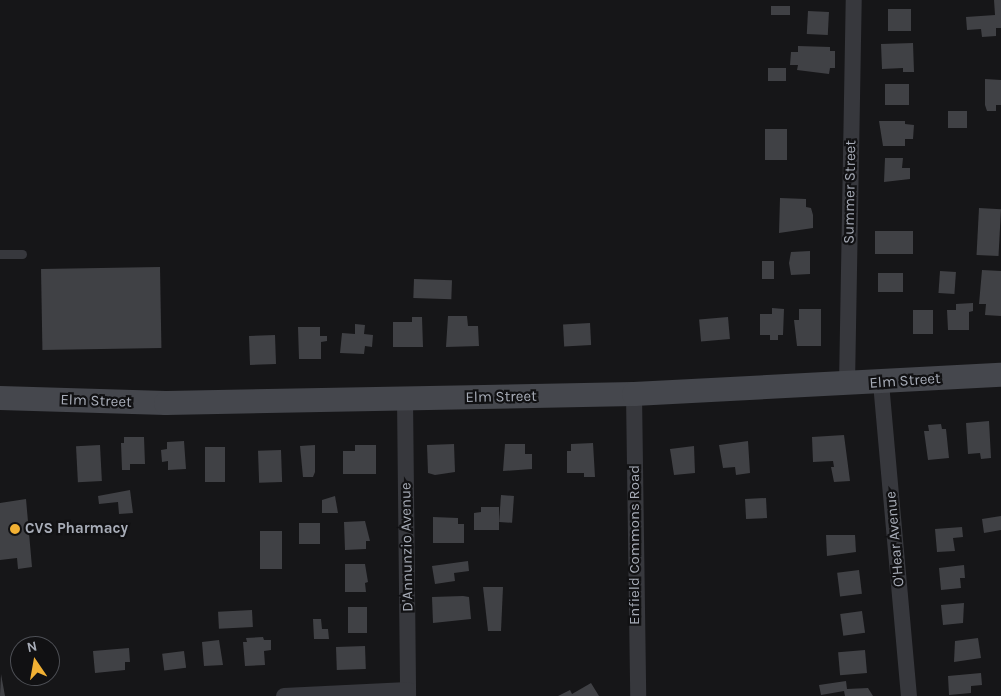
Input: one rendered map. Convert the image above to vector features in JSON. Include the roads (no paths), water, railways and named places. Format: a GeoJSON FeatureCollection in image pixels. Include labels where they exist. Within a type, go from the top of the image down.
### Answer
{"type":"FeatureCollection","features":[{"type":"Feature","properties":{"kind":"main road","name":"Elm Street"},"geometry":{"type":"LineString","coordinates":[[0,398],[166,402],[634,394],[847,385],[1001,375]]}},
{"type":"Feature","properties":{"kind":"street","name":"Summer Street"},"geometry":{"type":"LineString","coordinates":[[847,385],[854,0]]}},
{"type":"Feature","properties":{"kind":"street","name":"O'Hear Avenue"},"geometry":{"type":"LineString","coordinates":[[881,383],[909,696]]}},
{"type":"Feature","properties":{"kind":"street","name":"Enfield Commons Road"},"geometry":{"type":"LineString","coordinates":[[634,394],[638,696]]}},
{"type":"Feature","properties":{"kind":"street","name":"D'Annunzio Avenue"},"geometry":{"type":"LineString","coordinates":[[405,398],[408,693]]}},
{"type":"Feature","properties":{"kind":"street"},"geometry":{"type":"LineString","coordinates":[[284,696],[408,693]]}},
{"type":"Feature","properties":{"kind":"lane"},"geometry":{"type":"LineString","coordinates":[[0,254],[22,254]]}},
{"type":"Feature","properties":{"kind":"place","name":"CVS Pharmacy"},"geometry":{"type":"Point","coordinates":[15,529]}}]}
